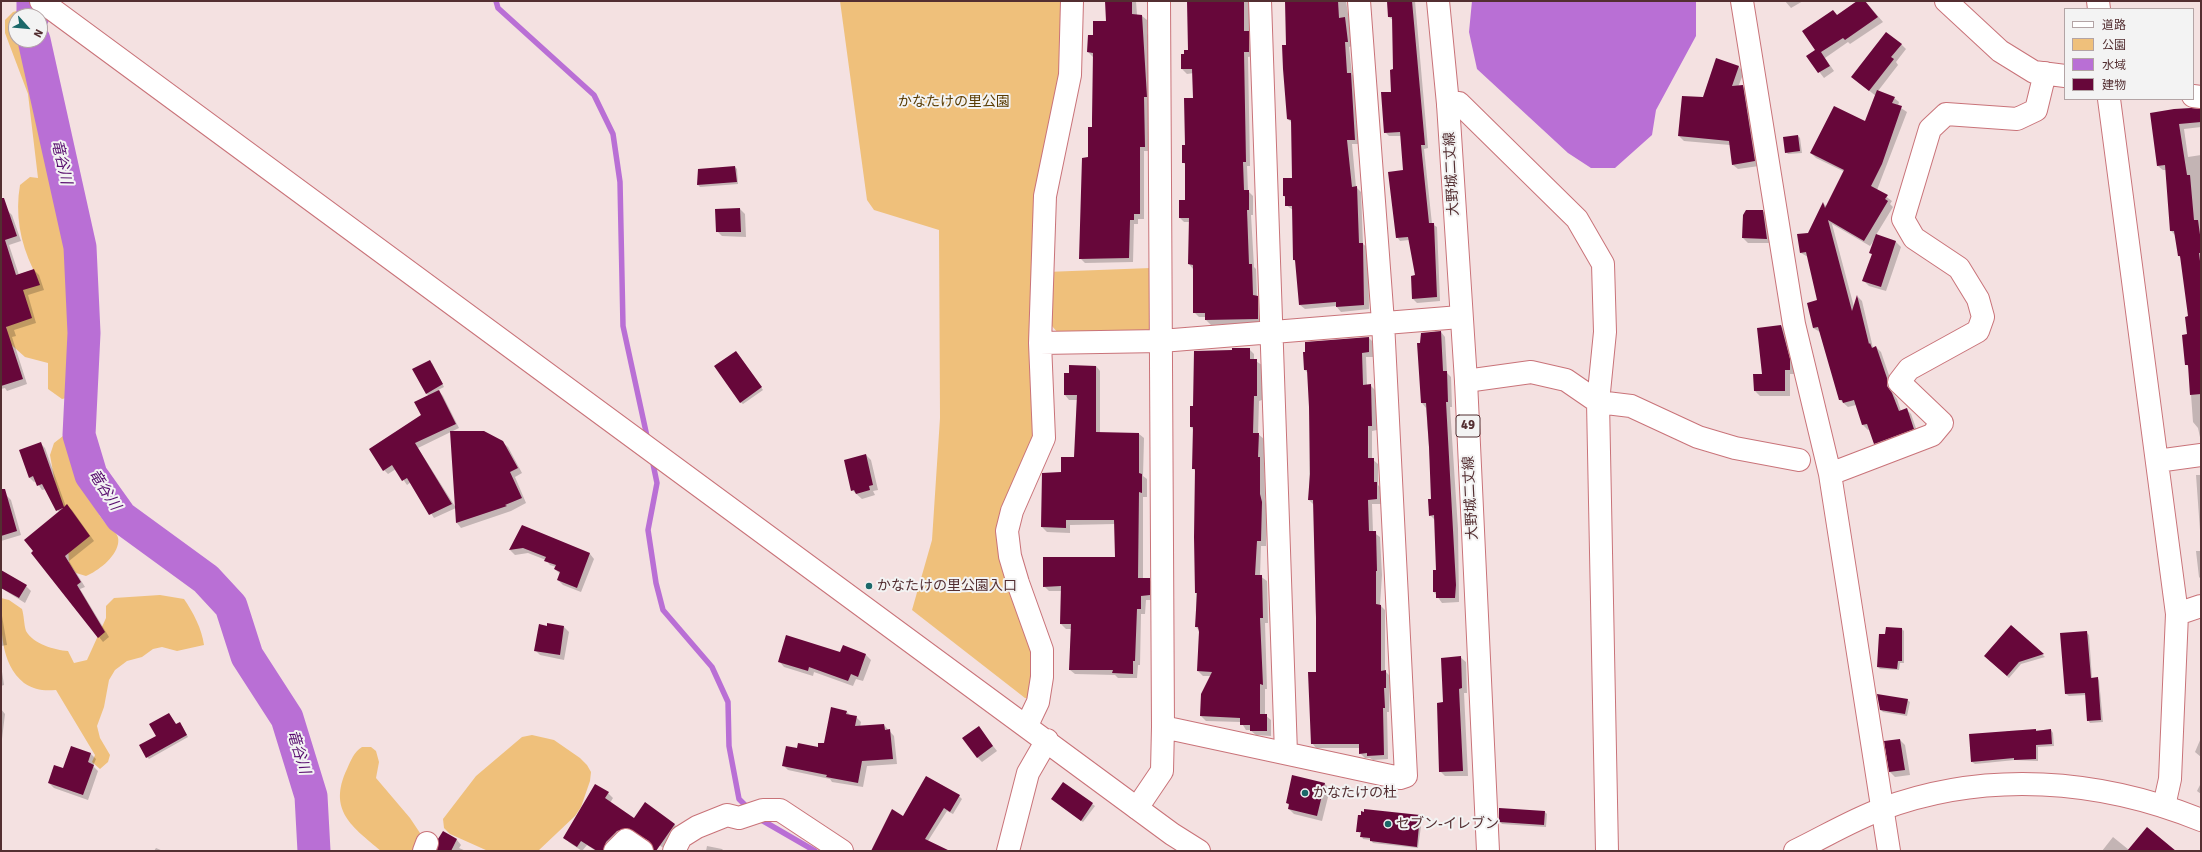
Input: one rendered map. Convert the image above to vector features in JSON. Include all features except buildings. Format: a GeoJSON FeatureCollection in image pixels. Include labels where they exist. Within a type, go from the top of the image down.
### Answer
{"type":"FeatureCollection","features":[{"type":"Feature","properties":{"kind":"street"},"geometry":{"type":"LineString","coordinates":[[41,1],[91,40],[1048,740],[1138,808],[1199,851]]}},
{"type":"Feature","properties":{"kind":"street"},"geometry":{"type":"LineString","coordinates":[[1027,725],[1038,702],[1042,677],[1042,650],[1016,577],[1010,556],[1007,531],[1012,511],[1044,438],[1040,343],[1045,196],[1070,75],[1072,1]]}},
{"type":"Feature","properties":{"kind":"street"},"geometry":{"type":"LineString","coordinates":[[1138,808],[1162,771],[1159,1]]}},
{"type":"Feature","properties":{"kind":"street"},"geometry":{"type":"LineString","coordinates":[[1260,1],[1273,332],[1286,753]]}},
{"type":"Feature","properties":{"kind":"street"},"geometry":{"type":"LineString","coordinates":[[1163,727],[1400,778],[1406,776],[1383,322],[1359,1]]}},
{"type":"Feature","properties":{"kind":"street","name":"大野城二丈線"},"geometry":{"type":"LineString","coordinates":[[1438,1],[1448,104],[1460,317],[1466,381],[1488,851]]}},
{"type":"Feature","properties":{"kind":"street"},"geometry":{"type":"LineString","coordinates":[[1742,1],[1794,324],[1830,474],[1881,809],[1889,851]]}},
{"type":"Feature","properties":{"kind":"street"},"geometry":{"type":"LineString","coordinates":[[1830,474],[1932,435],[1942,423],[1899,382],[1909,369],[1978,331],[1982,317],[1978,300],[1958,268],[1914,238],[1903,219],[1930,129],[1946,114],[2017,119],[2036,110],[2055,75],[2034,72],[2000,51],[1946,1]]}},
{"type":"Feature","properties":{"kind":"street"},"geometry":{"type":"LineString","coordinates":[[2110,100],[2177,614],[2170,779],[2164,806]]}},
{"type":"Feature","properties":{"kind":"street"},"geometry":{"type":"LineString","coordinates":[[1448,104],[1458,104],[1577,219],[1603,264],[1605,332],[1598,402],[1607,851]]}},
{"type":"Feature","properties":{"kind":"street"},"geometry":{"type":"LineString","coordinates":[[1040,343],[1161,341],[1460,317]]}},
{"type":"Feature","properties":{"kind":"street"},"geometry":{"type":"LineString","coordinates":[[1466,381],[1531,372],[1566,380],[1598,402],[1631,406],[1698,437],[1735,448],[1799,460]]}},
{"type":"Feature","properties":{"kind":"street"},"geometry":{"type":"LineString","coordinates":[[2157,460],[2201,455]]}},
{"type":"Feature","properties":{"kind":"street"},"geometry":{"type":"LineString","coordinates":[[2177,614],[2201,606]]}},
{"type":"Feature","properties":{"kind":"street"},"geometry":{"type":"LineString","coordinates":[[1008,851],[1028,773],[1048,740]]}},
{"type":"Feature","properties":{"kind":"street"},"geometry":{"type":"LineString","coordinates":[[1795,851],[1881,809],[1916,798],[1966,787],[2019,783],[2069,785],[2144,800],[2201,820]]}},
{"type":"Feature","properties":{"kind":"street"},"geometry":{"type":"LineString","coordinates":[[674,851],[681,837],[697,827],[728,815],[739,818],[763,810],[780,810],[842,851]]}},
{"type":"Feature","properties":{"kind":"street"},"geometry":{"type":"LineString","coordinates":[[615,851],[626,840],[642,851]]}},
{"type":"Feature","properties":{"kind":"green space","name":"かなたけの里公園"},"geometry":{"type":"Polygon","coordinates":[[[840,1],[1062,1],[1063,67],[1037,435],[999,536],[1014,606],[1037,651],[1032,699],[1025,698],[912,610],[932,540],[940,418],[939,230],[874,210],[867,200],[840,1]]]}},
{"type":"Feature","properties":{"kind":"green space"},"geometry":{"type":"Polygon","coordinates":[[[8,17],[8,41],[5,33],[5,20],[8,17]]]}},
{"type":"Feature","properties":{"kind":"green space"},"geometry":{"type":"Polygon","coordinates":[[[11,48],[46,48],[70,139],[78,177],[86,266],[88,354],[85,375],[79,388],[69,397],[62,399],[48,389],[48,363],[25,357],[6,340],[7,308],[30,281],[33,269],[25,249],[18,217],[20,185],[30,177],[38,178],[28,94],[11,48]]]}},
{"type":"Feature","properties":{"kind":"green space"},"geometry":{"type":"Polygon","coordinates":[[[1151,268],[1152,332],[1058,333],[1046,319],[1046,272],[1151,268]]]}},
{"type":"Feature","properties":{"kind":"green space"},"geometry":{"type":"Polygon","coordinates":[[[63,436],[72,440],[78,447],[87,485],[94,504],[105,523],[118,536],[118,544],[110,559],[96,571],[86,576],[76,573],[69,563],[66,514],[58,500],[50,455],[54,443],[63,436]]]}},
{"type":"Feature","properties":{"kind":"green space"},"geometry":{"type":"Polygon","coordinates":[[[160,595],[184,599],[197,621],[204,645],[177,651],[162,647],[153,649],[142,657],[127,661],[115,670],[109,680],[104,707],[97,726],[100,738],[110,755],[108,762],[100,769],[92,762],[95,755],[56,690],[39,690],[24,683],[10,666],[6,655],[2,633],[1,598],[9,600],[22,609],[26,631],[29,636],[45,646],[68,651],[74,663],[87,660],[106,618],[106,606],[114,598],[160,595]]]}},
{"type":"Feature","properties":{"kind":"green space"},"geometry":{"type":"Polygon","coordinates":[[[532,735],[554,740],[580,758],[591,772],[590,781],[581,807],[575,816],[538,851],[488,851],[450,834],[444,828],[443,819],[476,776],[522,737],[532,735]]]}},
{"type":"Feature","properties":{"kind":"green space"},"geometry":{"type":"Polygon","coordinates":[[[362,747],[371,747],[376,751],[379,762],[376,778],[410,818],[432,851],[381,851],[361,834],[346,817],[340,796],[342,784],[353,756],[362,747]]]}},
{"type":"Feature","properties":{"kind":"water"},"geometry":{"type":"Polygon","coordinates":[[[1472,1],[1696,1],[1696,36],[1656,110],[1652,135],[1615,168],[1591,168],[1568,153],[1477,69],[1469,32],[1472,1]]]}},
{"type":"Feature","properties":{"kind":"waterway","name":"竜谷川"},"geometry":{"type":"LineString","coordinates":[[33,1],[33,8]]}},
{"type":"Feature","properties":{"kind":"waterway"},"geometry":{"type":"LineString","coordinates":[[496,1],[498,8],[594,95],[613,134],[620,182],[623,326],[648,441]]}},
{"type":"Feature","properties":{"kind":"waterway","name":"竜谷川"},"geometry":{"type":"LineString","coordinates":[[36,48],[80,247],[84,333],[79,435],[91,475],[121,517],[206,579],[231,606],[247,656],[287,718],[311,796],[314,851]]}},
{"type":"Feature","properties":{"kind":"waterway"},"geometry":{"type":"LineString","coordinates":[[652,459],[657,483],[648,530],[656,583],[663,610],[712,667],[728,702],[729,746],[739,799],[749,809]]}},
{"type":"Feature","properties":{"kind":"waterway"},"geometry":{"type":"LineString","coordinates":[[758,818],[815,851]]}},
{"type":"Feature","properties":{"kind":"place","name":"かなたけの里公園入口"},"geometry":{"type":"Point","coordinates":[869,586]}},
{"type":"Feature","properties":{"kind":"place","name":"かなたけの杜"},"geometry":{"type":"Point","coordinates":[1305,793]}},
{"type":"Feature","properties":{"kind":"place","name":"セブン-イレブン"},"geometry":{"type":"Point","coordinates":[1388,824]}}]}
